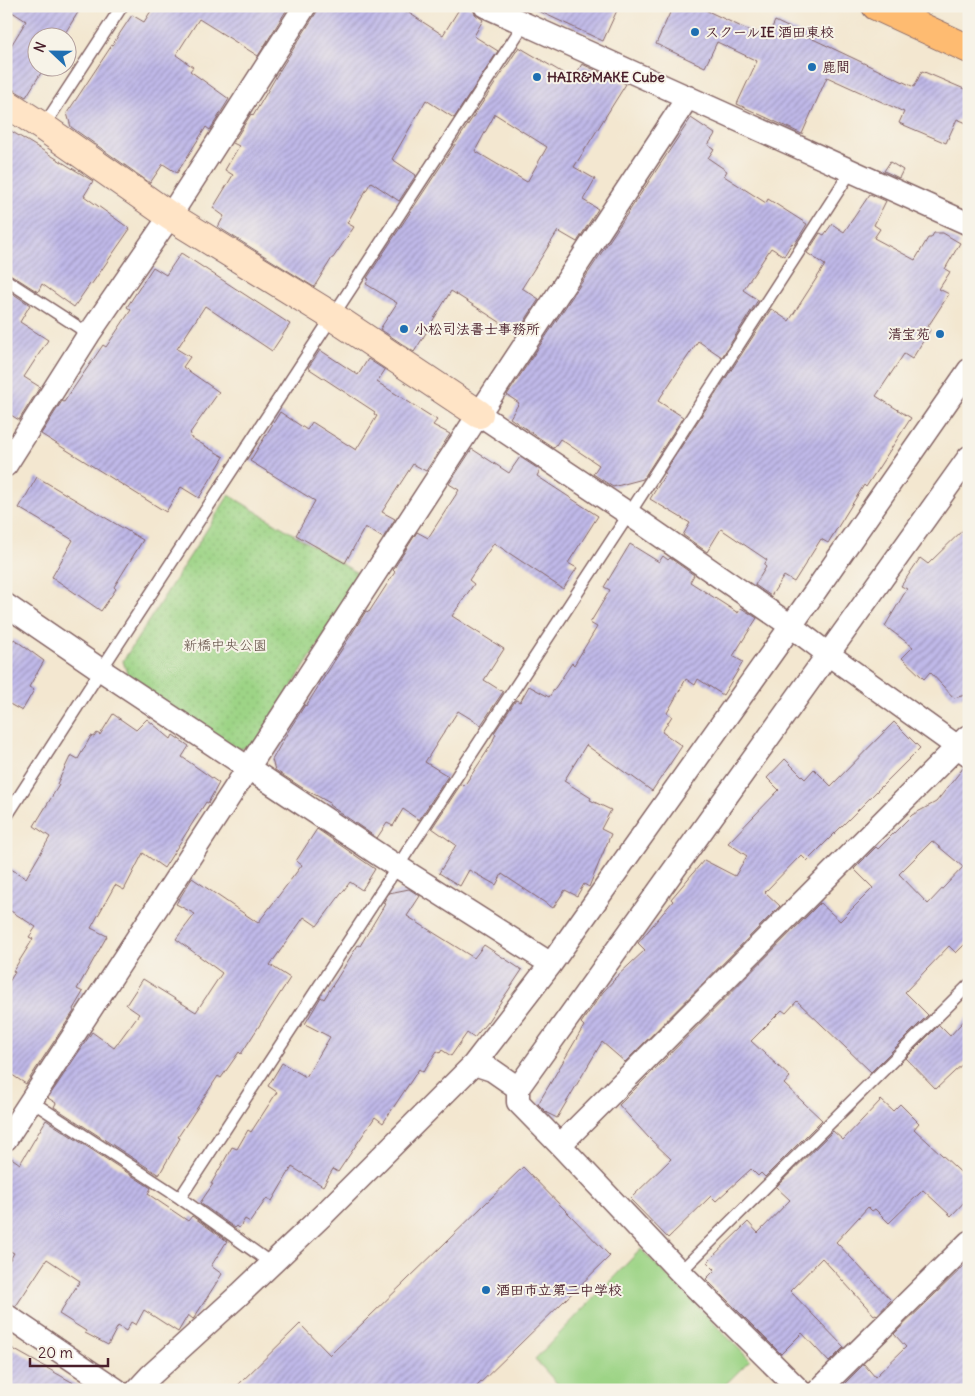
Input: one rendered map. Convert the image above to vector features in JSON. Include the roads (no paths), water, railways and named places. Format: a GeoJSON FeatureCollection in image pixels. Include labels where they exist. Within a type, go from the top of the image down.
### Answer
{"type":"FeatureCollection","features":[{"type":"Feature","properties":{"kind":"highway"},"geometry":{"type":"LineString","coordinates":[[876,6],[969,49]]}},
{"type":"Feature","properties":{"kind":"street"},"geometry":{"type":"LineString","coordinates":[[10,452],[170,216],[304,6]]}},
{"type":"Feature","properties":{"kind":"street"},"geometry":{"type":"LineString","coordinates":[[485,6],[969,224]]}},
{"type":"Feature","properties":{"kind":"street"},"geometry":{"type":"LineString","coordinates":[[6,1139],[688,97]]}},
{"type":"Feature","properties":{"kind":"street"},"geometry":{"type":"LineString","coordinates":[[6,103],[43,126],[170,216],[332,316],[629,514],[791,626],[828,654],[965,746],[560,1145]]}},
{"type":"Feature","properties":{"kind":"street"},"geometry":{"type":"LineString","coordinates":[[137,1390],[325,1213],[474,1064],[551,964],[791,626],[969,370]]}},
{"type":"Feature","properties":{"kind":"street"},"geometry":{"type":"LineString","coordinates":[[799,1390],[680,1272],[518,1102],[518,1088],[969,456]]}},
{"type":"Feature","properties":{"kind":"street"},"geometry":{"type":"LineString","coordinates":[[6,605],[398,866],[551,964]]}},
{"type":"Feature","properties":{"kind":"street"},"geometry":{"type":"LineString","coordinates":[[474,1064],[492,1070],[518,1088]]}},
{"type":"Feature","properties":{"kind":"street"},"geometry":{"type":"LineString","coordinates":[[818,1390],[969,1242]]}},
{"type":"Feature","properties":{"kind":"street"},"geometry":{"type":"LineString","coordinates":[[6,1314],[117,1390]]}},
{"type":"Feature","properties":{"kind":"lane"},"geometry":{"type":"LineString","coordinates":[[43,126],[122,6]]}},
{"type":"Feature","properties":{"kind":"lane"},"geometry":{"type":"LineString","coordinates":[[6,817],[524,24]]}},
{"type":"Feature","properties":{"kind":"lane"},"geometry":{"type":"LineString","coordinates":[[180,1198],[629,514],[851,171]]}},
{"type":"Feature","properties":{"kind":"lane"},"geometry":{"type":"LineString","coordinates":[[6,280],[89,334]]}},
{"type":"Feature","properties":{"kind":"lane"},"geometry":{"type":"LineString","coordinates":[[680,1272],[969,985]]}},
{"type":"Feature","properties":{"kind":"lane"},"geometry":{"type":"LineString","coordinates":[[31,1100],[180,1198],[272,1264]]}},
{"type":"Feature","properties":{"kind":"place","name":"スクールIE 酒田東校"},"geometry":{"type":"Point","coordinates":[695,32]}},
{"type":"Feature","properties":{"kind":"place","name":"鹿間"},"geometry":{"type":"Point","coordinates":[812,67]}},
{"type":"Feature","properties":{"kind":"place","name":"HAIR&MAKE Cube"},"geometry":{"type":"Point","coordinates":[537,77]}},
{"type":"Feature","properties":{"kind":"place","name":"小松司法書士事務所"},"geometry":{"type":"Point","coordinates":[404,329]}},
{"type":"Feature","properties":{"kind":"place","name":"清宝苑"},"geometry":{"type":"Point","coordinates":[940,334]}},
{"type":"Feature","properties":{"kind":"place","name":"酒田市立第二中学校"},"geometry":{"type":"Point","coordinates":[486,1290]}},
{"type":"Feature","properties":{"kind":"park label","name":"新橋中央公園"},"geometry":{"type":"Point","coordinates":[225,645]}}]}
